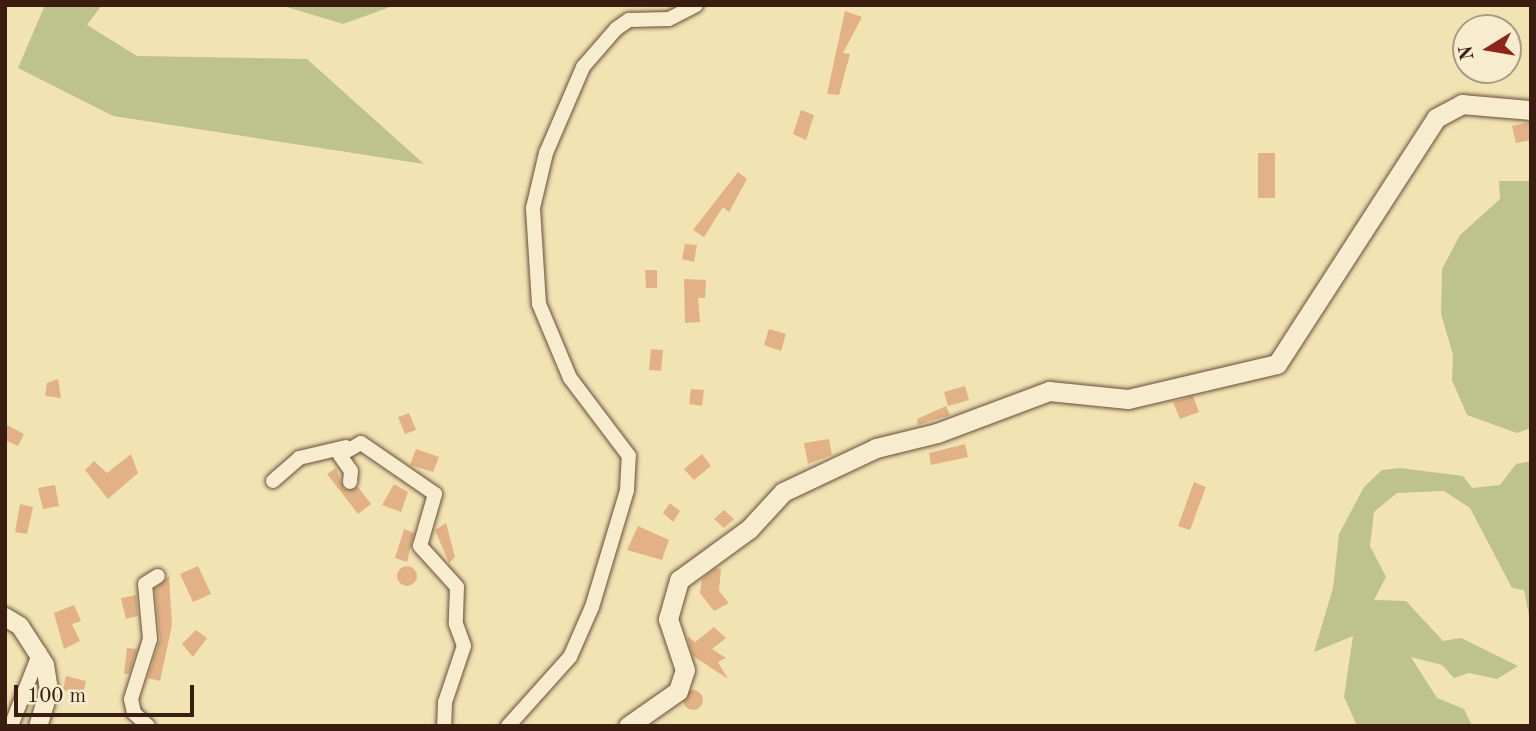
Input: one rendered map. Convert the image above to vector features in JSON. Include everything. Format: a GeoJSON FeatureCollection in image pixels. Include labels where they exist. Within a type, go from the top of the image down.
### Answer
{"type":"FeatureCollection","features":[{"type":"Feature","properties":{"kind":"main road"},"geometry":{"type":"LineString","coordinates":[[628,726],[678,691],[685,670],[668,619],[679,579],[750,529],[783,492],[876,448],[937,433],[1049,391],[1128,399],[1277,364],[1436,118],[1462,104],[1531,110]]}},
{"type":"Feature","properties":{"kind":"street"},"geometry":{"type":"LineString","coordinates":[[507,724],[570,657],[592,607],[627,490],[629,456],[570,378],[539,304],[533,208],[546,153],[583,67],[616,29],[629,20],[669,19],[696,5]]}},
{"type":"Feature","properties":{"kind":"street"},"geometry":{"type":"LineString","coordinates":[[273,481],[299,458],[346,447],[370,446],[435,494],[420,546],[457,587],[456,624],[464,646],[445,702],[444,726]]}},
{"type":"Feature","properties":{"kind":"street"},"geometry":{"type":"LineString","coordinates":[[346,447],[340,455],[351,471],[350,482]]}},
{"type":"Feature","properties":{"kind":"street"},"geometry":{"type":"LineString","coordinates":[[148,726],[134,713],[131,699],[150,639],[145,584],[158,576]]}},
{"type":"Feature","properties":{"kind":"street"},"geometry":{"type":"LineString","coordinates":[[5,617],[40,652],[48,691],[38,726]]}},
{"type":"Feature","properties":{"kind":"street"},"geometry":{"type":"LineString","coordinates":[[11,726],[40,652]]}},
{"type":"Feature","properties":{"kind":"green space"},"geometry":{"type":"Polygon","coordinates":[[[45,5],[102,5],[87,25],[137,56],[307,59],[424,164],[113,116],[18,68],[45,5]]]}},
{"type":"Feature","properties":{"kind":"green space"},"geometry":{"type":"Polygon","coordinates":[[[280,5],[396,5],[343,24],[280,5]]]}},
{"type":"Feature","properties":{"kind":"green space"},"geometry":{"type":"Polygon","coordinates":[[[1499,181],[1531,181],[1531,428],[1517,433],[1467,415],[1452,380],[1453,355],[1441,314],[1442,269],[1460,235],[1500,199],[1499,181]]]}},
{"type":"Feature","properties":{"kind":"green space"},"geometry":{"type":"Polygon","coordinates":[[[1531,461],[1531,626],[1524,590],[1512,588],[1470,508],[1444,491],[1397,493],[1374,512],[1370,546],[1386,577],[1374,600],[1406,601],[1443,641],[1461,638],[1518,666],[1497,679],[1469,673],[1454,678],[1442,665],[1411,657],[1437,698],[1464,709],[1472,726],[1357,726],[1344,697],[1353,636],[1314,652],[1333,588],[1339,534],[1364,487],[1382,470],[1400,468],[1463,476],[1472,488],[1500,485],[1516,464],[1531,461]]]}},
{"type":"Feature","properties":{"kind":"building"},"geometry":{"type":"Polygon","coordinates":[[[845,11],[862,17],[843,53],[850,54],[839,95],[827,94],[845,11]]]}},
{"type":"Feature","properties":{"kind":"building"},"geometry":{"type":"Polygon","coordinates":[[[801,110],[814,115],[806,140],[793,134],[801,110]]]}},
{"type":"Feature","properties":{"kind":"building"},"geometry":{"type":"Polygon","coordinates":[[[1531,122],[1531,140],[1516,143],[1512,126],[1531,122]]]}},
{"type":"Feature","properties":{"kind":"building"},"geometry":{"type":"Polygon","coordinates":[[[1258,153],[1275,153],[1275,198],[1258,198],[1258,153]]]}},
{"type":"Feature","properties":{"kind":"building"},"geometry":{"type":"Polygon","coordinates":[[[738,172],[747,179],[729,212],[723,207],[704,237],[693,230],[738,172]]]}},
{"type":"Feature","properties":{"kind":"building"},"geometry":{"type":"Polygon","coordinates":[[[685,244],[697,245],[694,262],[682,259],[685,244]]]}},
{"type":"Feature","properties":{"kind":"building"},"geometry":{"type":"Polygon","coordinates":[[[645,270],[657,270],[657,288],[646,288],[645,270]]]}},
{"type":"Feature","properties":{"kind":"building"},"geometry":{"type":"Polygon","coordinates":[[[684,279],[706,280],[705,298],[698,298],[700,322],[685,323],[684,279]]]}},
{"type":"Feature","properties":{"kind":"building"},"geometry":{"type":"Polygon","coordinates":[[[769,329],[786,334],[781,351],[764,345],[769,329]]]}},
{"type":"Feature","properties":{"kind":"building"},"geometry":{"type":"Polygon","coordinates":[[[651,349],[663,350],[661,371],[649,370],[651,349]]]}},
{"type":"Feature","properties":{"kind":"building"},"geometry":{"type":"Polygon","coordinates":[[[58,379],[61,398],[45,396],[47,383],[58,379]]]}},
{"type":"Feature","properties":{"kind":"building"},"geometry":{"type":"Polygon","coordinates":[[[965,386],[969,400],[948,406],[944,392],[965,386]]]}},
{"type":"Feature","properties":{"kind":"building"},"geometry":{"type":"Polygon","coordinates":[[[691,389],[704,390],[702,406],[689,404],[691,389]]]}},
{"type":"Feature","properties":{"kind":"building"},"geometry":{"type":"Polygon","coordinates":[[[1193,396],[1199,412],[1180,419],[1173,402],[1193,396]]]}},
{"type":"Feature","properties":{"kind":"building"},"geometry":{"type":"Polygon","coordinates":[[[946,406],[950,415],[918,425],[917,419],[946,406]]]}},
{"type":"Feature","properties":{"kind":"building"},"geometry":{"type":"Polygon","coordinates":[[[409,413],[416,430],[405,434],[398,417],[409,413]]]}},
{"type":"Feature","properties":{"kind":"building"},"geometry":{"type":"Polygon","coordinates":[[[5,424],[24,434],[18,446],[5,440],[5,424]]]}},
{"type":"Feature","properties":{"kind":"building"},"geometry":{"type":"Polygon","coordinates":[[[829,439],[832,455],[808,464],[804,443],[829,439]]]}},
{"type":"Feature","properties":{"kind":"building"},"geometry":{"type":"Polygon","coordinates":[[[965,444],[968,457],[931,465],[929,453],[965,444]]]}},
{"type":"Feature","properties":{"kind":"building"},"geometry":{"type":"Polygon","coordinates":[[[416,449],[439,457],[433,472],[410,465],[416,449]]]}},
{"type":"Feature","properties":{"kind":"building"},"geometry":{"type":"Polygon","coordinates":[[[131,454],[138,473],[108,499],[85,470],[94,461],[107,473],[131,454]]]}},
{"type":"Feature","properties":{"kind":"building"},"geometry":{"type":"Polygon","coordinates":[[[702,454],[711,466],[694,480],[684,469],[702,454]]]}},
{"type":"Feature","properties":{"kind":"building"},"geometry":{"type":"Polygon","coordinates":[[[336,468],[344,489],[358,487],[371,504],[358,514],[327,474],[336,468]]]}},
{"type":"Feature","properties":{"kind":"building"},"geometry":{"type":"Polygon","coordinates":[[[1194,482],[1206,487],[1190,530],[1178,526],[1194,482]]]}},
{"type":"Feature","properties":{"kind":"building"},"geometry":{"type":"Polygon","coordinates":[[[394,484],[408,492],[401,512],[382,505],[394,484]]]}},
{"type":"Feature","properties":{"kind":"building"},"geometry":{"type":"Polygon","coordinates":[[[55,485],[59,506],[43,509],[38,488],[55,485]]]}},
{"type":"Feature","properties":{"kind":"building"},"geometry":{"type":"Polygon","coordinates":[[[670,503],[680,511],[673,522],[663,513],[670,503]]]}},
{"type":"Feature","properties":{"kind":"building"},"geometry":{"type":"Polygon","coordinates":[[[20,504],[33,507],[27,534],[15,532],[20,504]]]}},
{"type":"Feature","properties":{"kind":"building"},"geometry":{"type":"Polygon","coordinates":[[[724,510],[734,519],[724,528],[714,519],[724,510]]]}},
{"type":"Feature","properties":{"kind":"building"},"geometry":{"type":"Polygon","coordinates":[[[446,523],[455,557],[449,563],[435,530],[446,523]]]}},
{"type":"Feature","properties":{"kind":"building"},"geometry":{"type":"Polygon","coordinates":[[[638,526],[669,540],[662,560],[627,550],[638,526]]]}},
{"type":"Feature","properties":{"kind":"building"},"geometry":{"type":"Polygon","coordinates":[[[404,529],[414,533],[407,562],[395,558],[404,529]]]}},
{"type":"Feature","properties":{"kind":"building"},"geometry":{"type":"Polygon","coordinates":[[[198,566],[211,594],[193,602],[180,574],[198,566]]]}},
{"type":"Feature","properties":{"kind":"building"},"geometry":{"type":"Polygon","coordinates":[[[407,566],[414,569],[417,576],[414,583],[407,586],[400,583],[397,576],[400,569],[407,566]]]}},
{"type":"Feature","properties":{"kind":"building"},"geometry":{"type":"Polygon","coordinates":[[[716,568],[721,569],[719,591],[729,603],[714,611],[700,593],[702,579],[716,568]]]}},
{"type":"Feature","properties":{"kind":"building"},"geometry":{"type":"Polygon","coordinates":[[[169,576],[172,625],[160,681],[148,678],[160,639],[155,589],[169,576]]]}},
{"type":"Feature","properties":{"kind":"building"},"geometry":{"type":"Polygon","coordinates":[[[136,595],[138,616],[126,619],[121,598],[136,595]]]}},
{"type":"Feature","properties":{"kind":"building"},"geometry":{"type":"Polygon","coordinates":[[[74,605],[81,621],[72,624],[80,641],[64,649],[54,613],[74,605]]]}},
{"type":"Feature","properties":{"kind":"building"},"geometry":{"type":"Polygon","coordinates":[[[714,627],[726,638],[712,649],[726,658],[718,662],[728,679],[693,656],[687,636],[695,642],[714,627]]]}},
{"type":"Feature","properties":{"kind":"building"},"geometry":{"type":"Polygon","coordinates":[[[196,630],[207,638],[193,657],[182,644],[196,630]]]}},
{"type":"Feature","properties":{"kind":"building"},"geometry":{"type":"Polygon","coordinates":[[[127,648],[137,649],[129,674],[124,674],[127,648]]]}},
{"type":"Feature","properties":{"kind":"building"},"geometry":{"type":"Polygon","coordinates":[[[66,676],[86,681],[83,694],[63,690],[66,676]]]}},
{"type":"Feature","properties":{"kind":"building"},"geometry":{"type":"Polygon","coordinates":[[[693,690],[700,693],[703,700],[700,707],[693,710],[686,707],[683,700],[686,693],[693,690]]]}}]}
